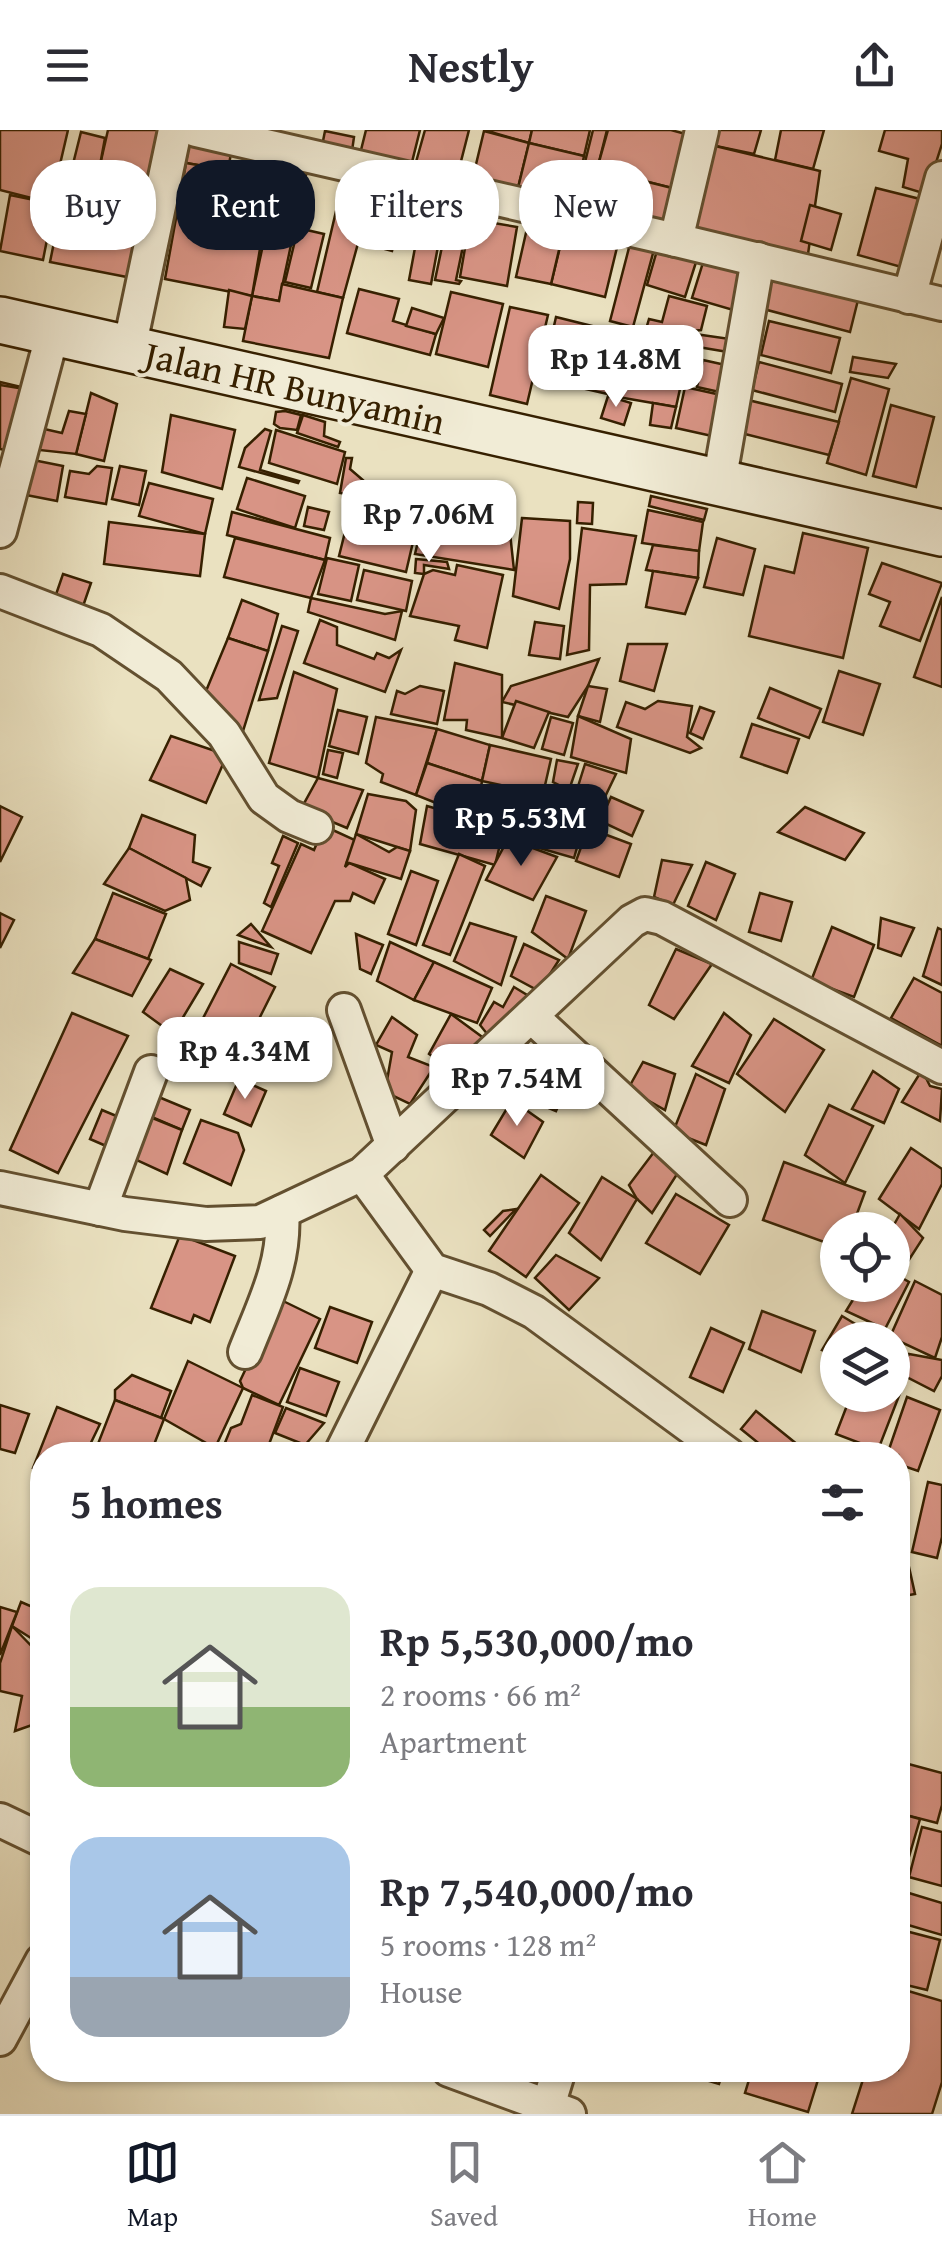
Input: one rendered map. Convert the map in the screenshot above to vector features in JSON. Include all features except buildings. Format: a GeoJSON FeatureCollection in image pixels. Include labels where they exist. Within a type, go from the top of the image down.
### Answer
{"type":"FeatureCollection","features":[{"type":"Feature","properties":{"kind":"main road","name":"Jalan HR Bunyamin"},"geometry":{"type":"LineString","coordinates":[[0,320],[942,533]]}},
{"type":"Feature","properties":{"kind":"street"},"geometry":{"type":"LineString","coordinates":[[129,349],[174,130]]}},
{"type":"Feature","properties":{"kind":"street"},"geometry":{"type":"LineString","coordinates":[[196,130],[236,134],[942,304]]}},
{"type":"Feature","properties":{"kind":"street"},"geometry":{"type":"LineString","coordinates":[[676,240],[702,130]]}},
{"type":"Feature","properties":{"kind":"street"},"geometry":{"type":"LineString","coordinates":[[909,296],[942,178]]}},
{"type":"Feature","properties":{"kind":"street"},"geometry":{"type":"LineString","coordinates":[[719,483],[758,259]]}},
{"type":"Feature","properties":{"kind":"street"},"geometry":{"type":"LineString","coordinates":[[0,531],[53,332]]}},
{"type":"Feature","properties":{"kind":"street"},"geometry":{"type":"LineString","coordinates":[[0,591],[100,630],[169,676],[224,734],[264,798],[289,816],[316,827]]}},
{"type":"Feature","properties":{"kind":"street"},"geometry":{"type":"LineString","coordinates":[[0,1188],[100,1209],[206,1224],[260,1222],[362,1174],[632,921],[645,914],[662,918],[942,1066]]}},
{"type":"Feature","properties":{"kind":"street"},"geometry":{"type":"LineString","coordinates":[[344,1010],[392,1146]]}},
{"type":"Feature","properties":{"kind":"street"},"geometry":{"type":"LineString","coordinates":[[531,1016],[730,1200]]}},
{"type":"Feature","properties":{"kind":"street"},"geometry":{"type":"LineString","coordinates":[[100,1209],[150,1072]]}},
{"type":"Feature","properties":{"kind":"street"},"geometry":{"type":"LineString","coordinates":[[362,1174],[432,1270],[490,1289],[534,1312],[710,1442]]}},
{"type":"Feature","properties":{"kind":"street"},"geometry":{"type":"LineString","coordinates":[[245,1352],[274,1281],[284,1230],[282,1212]]}},
{"type":"Feature","properties":{"kind":"street"},"geometry":{"type":"LineString","coordinates":[[346,1442],[432,1270]]}},
{"type":"Feature","properties":{"kind":"street"},"geometry":{"type":"LineString","coordinates":[[0,1820],[30,1834]]}},
{"type":"Feature","properties":{"kind":"street"},"geometry":{"type":"LineString","coordinates":[[0,2040],[30,1984]]}},
{"type":"Feature","properties":{"kind":"street"},"geometry":{"type":"LineString","coordinates":[[481,2082],[558,2110],[559,2082]]}}]}
